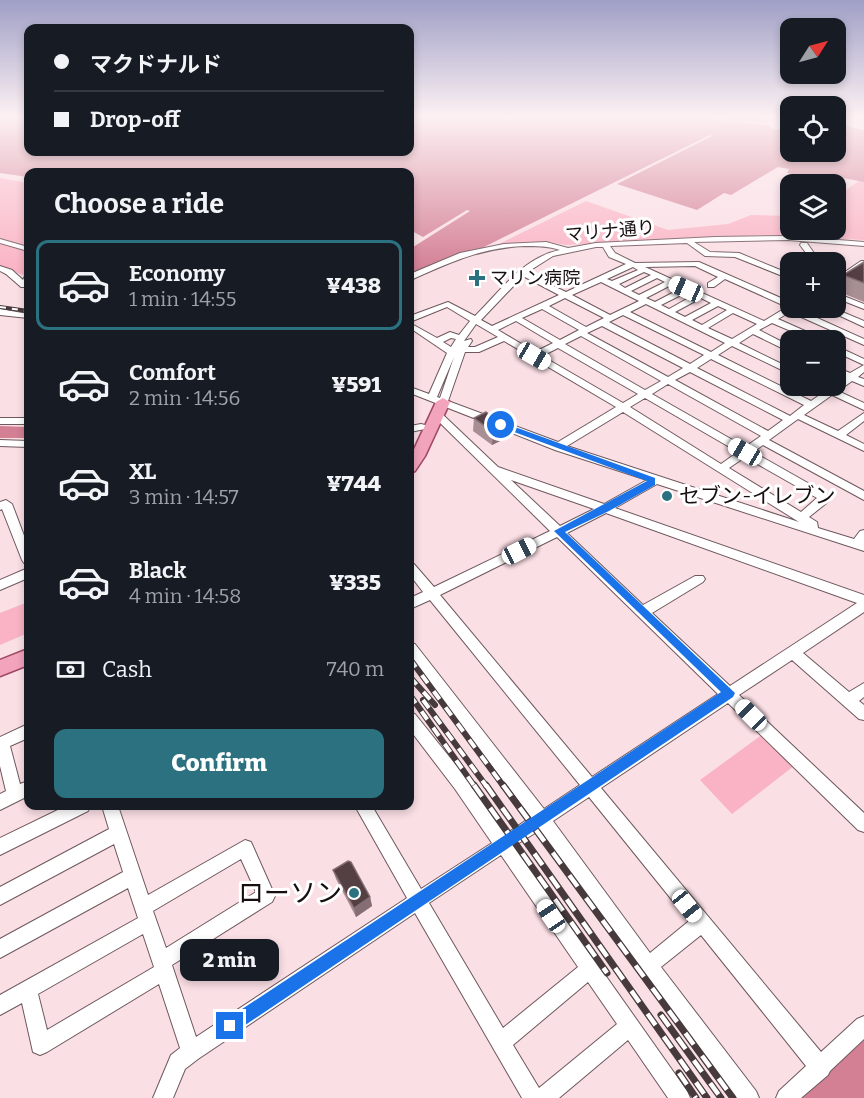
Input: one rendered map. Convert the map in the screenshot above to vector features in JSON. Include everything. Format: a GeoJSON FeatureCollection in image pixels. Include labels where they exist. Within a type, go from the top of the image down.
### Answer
{"type":"FeatureCollection","features":[{"type":"Feature","properties":{"kind":"main road"},"geometry":{"type":"LineString","coordinates":[[415,428],[437,405]]}},
{"type":"Feature","properties":{"kind":"main road"},"geometry":{"type":"LineString","coordinates":[[414,462],[437,405]]}},
{"type":"Feature","properties":{"kind":"main road"},"geometry":{"type":"LineString","coordinates":[[0,657],[24,648]]}},
{"type":"Feature","properties":{"kind":"main road"},"geometry":{"type":"LineString","coordinates":[[0,668],[24,659]]}},
{"type":"Feature","properties":{"kind":"street","name":"マリナ通り"},"geometry":{"type":"LineString","coordinates":[[437,405],[463,349],[525,269],[541,258],[565,249],[596,244],[755,238],[847,242],[864,245]]}},
{"type":"Feature","properties":{"kind":"street","name":"マリナ通り"},"geometry":{"type":"LineString","coordinates":[[437,405],[452,352],[461,338],[482,325],[526,275],[548,260],[562,254],[607,247],[690,243],[773,240],[847,242]]}},
{"type":"Feature","properties":{"kind":"street"},"geometry":{"type":"LineString","coordinates":[[0,241],[24,248]]}},
{"type":"Feature","properties":{"kind":"street"},"geometry":{"type":"LineString","coordinates":[[847,242],[864,258]]}},
{"type":"Feature","properties":{"kind":"street"},"geometry":{"type":"LineString","coordinates":[[690,243],[708,254],[736,255],[780,273]]}},
{"type":"Feature","properties":{"kind":"street"},"geometry":{"type":"LineString","coordinates":[[414,275],[475,252],[556,244],[565,249]]}},
{"type":"Feature","properties":{"kind":"street"},"geometry":{"type":"LineString","coordinates":[[804,245],[810,252]]}},
{"type":"Feature","properties":{"kind":"street"},"geometry":{"type":"LineString","coordinates":[[607,247],[612,255],[656,276],[733,310],[790,330]]}},
{"type":"Feature","properties":{"kind":"street"},"geometry":{"type":"LineString","coordinates":[[848,274],[864,263]]}},
{"type":"Feature","properties":{"kind":"street"},"geometry":{"type":"LineString","coordinates":[[482,325],[516,318],[632,265],[696,264],[780,303]]}},
{"type":"Feature","properties":{"kind":"street"},"geometry":{"type":"LineString","coordinates":[[0,268],[9,272],[24,285]]}},
{"type":"Feature","properties":{"kind":"street"},"geometry":{"type":"LineString","coordinates":[[611,285],[643,270]]}},
{"type":"Feature","properties":{"kind":"street"},"geometry":{"type":"LineString","coordinates":[[526,275],[690,367],[864,448]]}},
{"type":"Feature","properties":{"kind":"street"},"geometry":{"type":"LineString","coordinates":[[624,291],[656,276]]}},
{"type":"Feature","properties":{"kind":"street"},"geometry":{"type":"LineString","coordinates":[[711,285],[723,277]]}},
{"type":"Feature","properties":{"kind":"street"},"geometry":{"type":"LineString","coordinates":[[601,279],[780,366]]}},
{"type":"Feature","properties":{"kind":"street"},"geometry":{"type":"LineString","coordinates":[[534,356],[624,312],[671,282]]}},
{"type":"Feature","properties":{"kind":"street"},"geometry":{"type":"LineString","coordinates":[[735,291],[743,286]]}},
{"type":"Feature","properties":{"kind":"street"},"geometry":{"type":"LineString","coordinates":[[655,305],[686,289]]}},
{"type":"Feature","properties":{"kind":"street"},"geometry":{"type":"LineString","coordinates":[[669,312],[701,295]]}},
{"type":"Feature","properties":{"kind":"street"},"geometry":{"type":"LineString","coordinates":[[846,299],[864,307]]}},
{"type":"Feature","properties":{"kind":"street"},"geometry":{"type":"LineString","coordinates":[[686,321],[717,303]]}},
{"type":"Feature","properties":{"kind":"street"},"geometry":{"type":"LineString","coordinates":[[414,317],[448,304],[813,525],[812,530]]}},
{"type":"Feature","properties":{"kind":"street"},"geometry":{"type":"LineString","coordinates":[[0,305],[24,308]]}},
{"type":"Feature","properties":{"kind":"street"},"geometry":{"type":"LineString","coordinates":[[543,306],[583,332],[669,380],[864,496]]}},
{"type":"Feature","properties":{"kind":"street"},"geometry":{"type":"LineString","coordinates":[[702,328],[733,310]]}},
{"type":"Feature","properties":{"kind":"street"},"geometry":{"type":"LineString","coordinates":[[0,312],[24,315]]}},
{"type":"Feature","properties":{"kind":"street"},"geometry":{"type":"LineString","coordinates":[[624,312],[811,405]]}},
{"type":"Feature","properties":{"kind":"street"},"geometry":{"type":"LineString","coordinates":[[559,448],[621,408],[780,314]]}},
{"type":"Feature","properties":{"kind":"street"},"geometry":{"type":"LineString","coordinates":[[846,316],[864,324]]}},
{"type":"Feature","properties":{"kind":"street"},"geometry":{"type":"LineString","coordinates":[[516,318],[825,498],[801,518]]}},
{"type":"Feature","properties":{"kind":"street"},"geometry":{"type":"LineString","coordinates":[[813,318],[864,342]]}},
{"type":"Feature","properties":{"kind":"street"},"geometry":{"type":"LineString","coordinates":[[414,328],[452,352]]}},
{"type":"Feature","properties":{"kind":"street"},"geometry":{"type":"LineString","coordinates":[[752,330],[780,343]]}},
{"type":"Feature","properties":{"kind":"street"},"geometry":{"type":"LineString","coordinates":[[436,342],[450,335],[461,338]]}},
{"type":"Feature","properties":{"kind":"street"},"geometry":{"type":"LineString","coordinates":[[463,349],[476,350],[503,338]]}},
{"type":"Feature","properties":{"kind":"street"},"geometry":{"type":"LineString","coordinates":[[846,354],[864,362]]}},
{"type":"Feature","properties":{"kind":"street"},"geometry":{"type":"LineString","coordinates":[[846,380],[864,368]]}},
{"type":"Feature","properties":{"kind":"street"},"geometry":{"type":"LineString","coordinates":[[846,375],[864,383]]}},
{"type":"Feature","properties":{"kind":"street"},"geometry":{"type":"LineString","coordinates":[[414,392],[437,405],[652,480],[812,530],[862,542]]}},
{"type":"Feature","properties":{"kind":"street"},"geometry":{"type":"LineString","coordinates":[[721,469],[824,396]]}},
{"type":"Feature","properties":{"kind":"street"},"geometry":{"type":"LineString","coordinates":[[841,396],[864,407]]}},
{"type":"Feature","properties":{"kind":"street"},"geometry":{"type":"LineString","coordinates":[[437,405],[494,470],[864,824]]}},
{"type":"Feature","properties":{"kind":"street"},"geometry":{"type":"LineString","coordinates":[[839,436],[864,417]]}},
{"type":"Feature","properties":{"kind":"street"},"geometry":{"type":"LineString","coordinates":[[0,421],[24,421]]}},
{"type":"Feature","properties":{"kind":"street"},"geometry":{"type":"LineString","coordinates":[[0,443],[24,444]]}},
{"type":"Feature","properties":{"kind":"street"},"geometry":{"type":"LineString","coordinates":[[494,470],[864,600]]}},
{"type":"Feature","properties":{"kind":"street"},"geometry":{"type":"LineString","coordinates":[[414,602],[605,509],[652,483],[652,480]]}},
{"type":"Feature","properties":{"kind":"street"},"geometry":{"type":"LineString","coordinates":[[0,506],[6,504],[24,550]]}},
{"type":"Feature","properties":{"kind":"street"},"geometry":{"type":"LineString","coordinates":[[414,572],[821,1068]]}},
{"type":"Feature","properties":{"kind":"street"},"geometry":{"type":"LineString","coordinates":[[0,585],[24,575]]}},
{"type":"Feature","properties":{"kind":"street"},"geometry":{"type":"LineString","coordinates":[[642,612],[699,579]]}},
{"type":"Feature","properties":{"kind":"street"},"geometry":{"type":"LineString","coordinates":[[163,1098],[178,1062],[864,604]]}},
{"type":"Feature","properties":{"kind":"street"},"geometry":{"type":"LineString","coordinates":[[792,652],[864,714]]}},
{"type":"Feature","properties":{"kind":"street"},"geometry":{"type":"LineString","coordinates":[[414,653],[541,818],[648,966],[749,1098]]}},
{"type":"Feature","properties":{"kind":"street"},"geometry":{"type":"LineString","coordinates":[[849,701],[864,689]]}},
{"type":"Feature","properties":{"kind":"street"},"geometry":{"type":"LineString","coordinates":[[414,724],[461,784],[588,970],[680,1098]]}},
{"type":"Feature","properties":{"kind":"street"},"geometry":{"type":"LineString","coordinates":[[0,802],[22,791],[2,743],[24,733]]}},
{"type":"Feature","properties":{"kind":"street"},"geometry":{"type":"LineString","coordinates":[[0,847],[74,810]]}},
{"type":"Feature","properties":{"kind":"street"},"geometry":{"type":"LineString","coordinates":[[111,810],[191,1053]]}},
{"type":"Feature","properties":{"kind":"street"},"geometry":{"type":"LineString","coordinates":[[365,810],[533,1098]]}},
{"type":"Feature","properties":{"kind":"street"},"geometry":{"type":"LineString","coordinates":[[0,896],[118,833]]}},
{"type":"Feature","properties":{"kind":"street"},"geometry":{"type":"LineString","coordinates":[[0,1005],[245,849],[266,896],[40,1045],[28,989]]}},
{"type":"Feature","properties":{"kind":"street"},"geometry":{"type":"LineString","coordinates":[[0,949],[133,876]]}},
{"type":"Feature","properties":{"kind":"street"},"geometry":{"type":"LineString","coordinates":[[648,966],[701,923]]}},
{"type":"Feature","properties":{"kind":"street"},"geometry":{"type":"LineString","coordinates":[[501,1042],[588,970]]}},
{"type":"Feature","properties":{"kind":"street"},"geometry":{"type":"LineString","coordinates":[[543,1098],[629,1026]]}},
{"type":"Feature","properties":{"kind":"street"},"geometry":{"type":"LineString","coordinates":[[786,1098],[864,1026]]}},
{"type":"Feature","properties":{"kind":"shaded area"},"geometry":{"type":"Polygon","coordinates":[[[0,168],[24,168],[24,176],[0,173],[0,168]]]}},
{"type":"Feature","properties":{"kind":"shaded area"},"geometry":{"type":"Polygon","coordinates":[[[414,168],[643,168],[482,248],[471,250],[414,273],[414,246],[470,211],[467,210],[423,237],[414,232],[414,168]]]}},
{"type":"Feature","properties":{"kind":"shaded area"},"geometry":{"type":"Polygon","coordinates":[[[648,168],[776,168],[731,195],[724,193],[697,210],[617,184],[648,168]]]}},
{"type":"Feature","properties":{"kind":"shaded area"},"geometry":{"type":"Polygon","coordinates":[[[785,168],[864,168],[864,182],[846,179],[846,174],[787,173],[789,169],[785,168]]]}},
{"type":"Feature","properties":{"kind":"shaded area"},"geometry":{"type":"Polygon","coordinates":[[[0,178],[24,182],[24,276],[0,265],[0,178]]]}},
{"type":"Feature","properties":{"kind":"shaded area"},"geometry":{"type":"Polygon","coordinates":[[[859,181],[864,182],[864,240],[846,239],[846,190],[859,181]]]}},
{"type":"Feature","properties":{"kind":"shaded area"},"geometry":{"type":"Polygon","coordinates":[[[586,201],[668,230],[728,224],[751,215],[780,216],[780,236],[566,245],[549,242],[493,247],[586,201]]]}},
{"type":"Feature","properties":{"kind":"shaded area"},"geometry":{"type":"Polygon","coordinates":[[[0,426],[24,427],[24,438],[0,438],[0,426]]]}},
{"type":"Feature","properties":{"kind":"shaded area"},"geometry":{"type":"Polygon","coordinates":[[[24,604],[24,635],[0,645],[0,613],[24,604]]]}},
{"type":"Feature","properties":{"kind":"shaded area"},"geometry":{"type":"Polygon","coordinates":[[[767,731],[799,762],[732,814],[700,780],[767,731]]]}},
{"type":"Feature","properties":{"kind":"shaded area"},"geometry":{"type":"Polygon","coordinates":[[[864,1030],[864,1098],[793,1098],[864,1030]]]}},
{"type":"Feature","properties":{"kind":"building"},"geometry":{"type":"Polygon","coordinates":[[[864,262],[864,283],[846,276],[846,273],[864,262]]]}},
{"type":"Feature","properties":{"kind":"building"},"geometry":{"type":"Polygon","coordinates":[[[486,412],[505,426],[493,432],[474,418],[486,412]]]}},
{"type":"Feature","properties":{"kind":"building","name":"ローソン"},"geometry":{"type":"Polygon","coordinates":[[[348,861],[351,862],[370,897],[354,908],[333,870],[348,861]]]}},
{"type":"Feature","properties":{"kind":"railway"},"geometry":{"type":"LineString","coordinates":[[0,307],[24,310]]}},
{"type":"Feature","properties":{"kind":"railway"},"geometry":{"type":"LineString","coordinates":[[414,664],[504,787]]}},
{"type":"Feature","properties":{"kind":"railway"},"geometry":{"type":"LineString","coordinates":[[414,681],[435,705]]}},
{"type":"Feature","properties":{"kind":"railway"},"geometry":{"type":"LineString","coordinates":[[423,700],[487,787]]}},
{"type":"Feature","properties":{"kind":"railway"},"geometry":{"type":"LineString","coordinates":[[414,701],[475,787]]}},
{"type":"Feature","properties":{"kind":"railway"},"geometry":{"type":"LineString","coordinates":[[474,785],[607,973]]}},
{"type":"Feature","properties":{"kind":"railway"},"geometry":{"type":"LineString","coordinates":[[486,785],[707,1098]]}},
{"type":"Feature","properties":{"kind":"railway"},"geometry":{"type":"LineString","coordinates":[[503,785],[733,1098]]}},
{"type":"Feature","properties":{"kind":"railway"},"geometry":{"type":"LineString","coordinates":[[661,1015],[721,1098]]}},
{"type":"Feature","properties":{"kind":"railway"},"geometry":{"type":"LineString","coordinates":[[679,1073],[696,1098]]}},
{"type":"Feature","properties":{"kind":"place","name":"マリン病院"},"geometry":{"type":"Point","coordinates":[477,278]}},
{"type":"Feature","properties":{"kind":"place","name":"セブン-イレブン"},"geometry":{"type":"Point","coordinates":[667,496]}},
{"type":"Feature","properties":{"kind":"place","name":"ローソン"},"geometry":{"type":"Point","coordinates":[354,893]}},
{"type":"Feature","properties":{"kind":"route"},"geometry":{"type":"LineString","coordinates":[[230,1026],[729,693],[558,531],[605,509],[652,483],[652,480],[501,425]]}}]}
